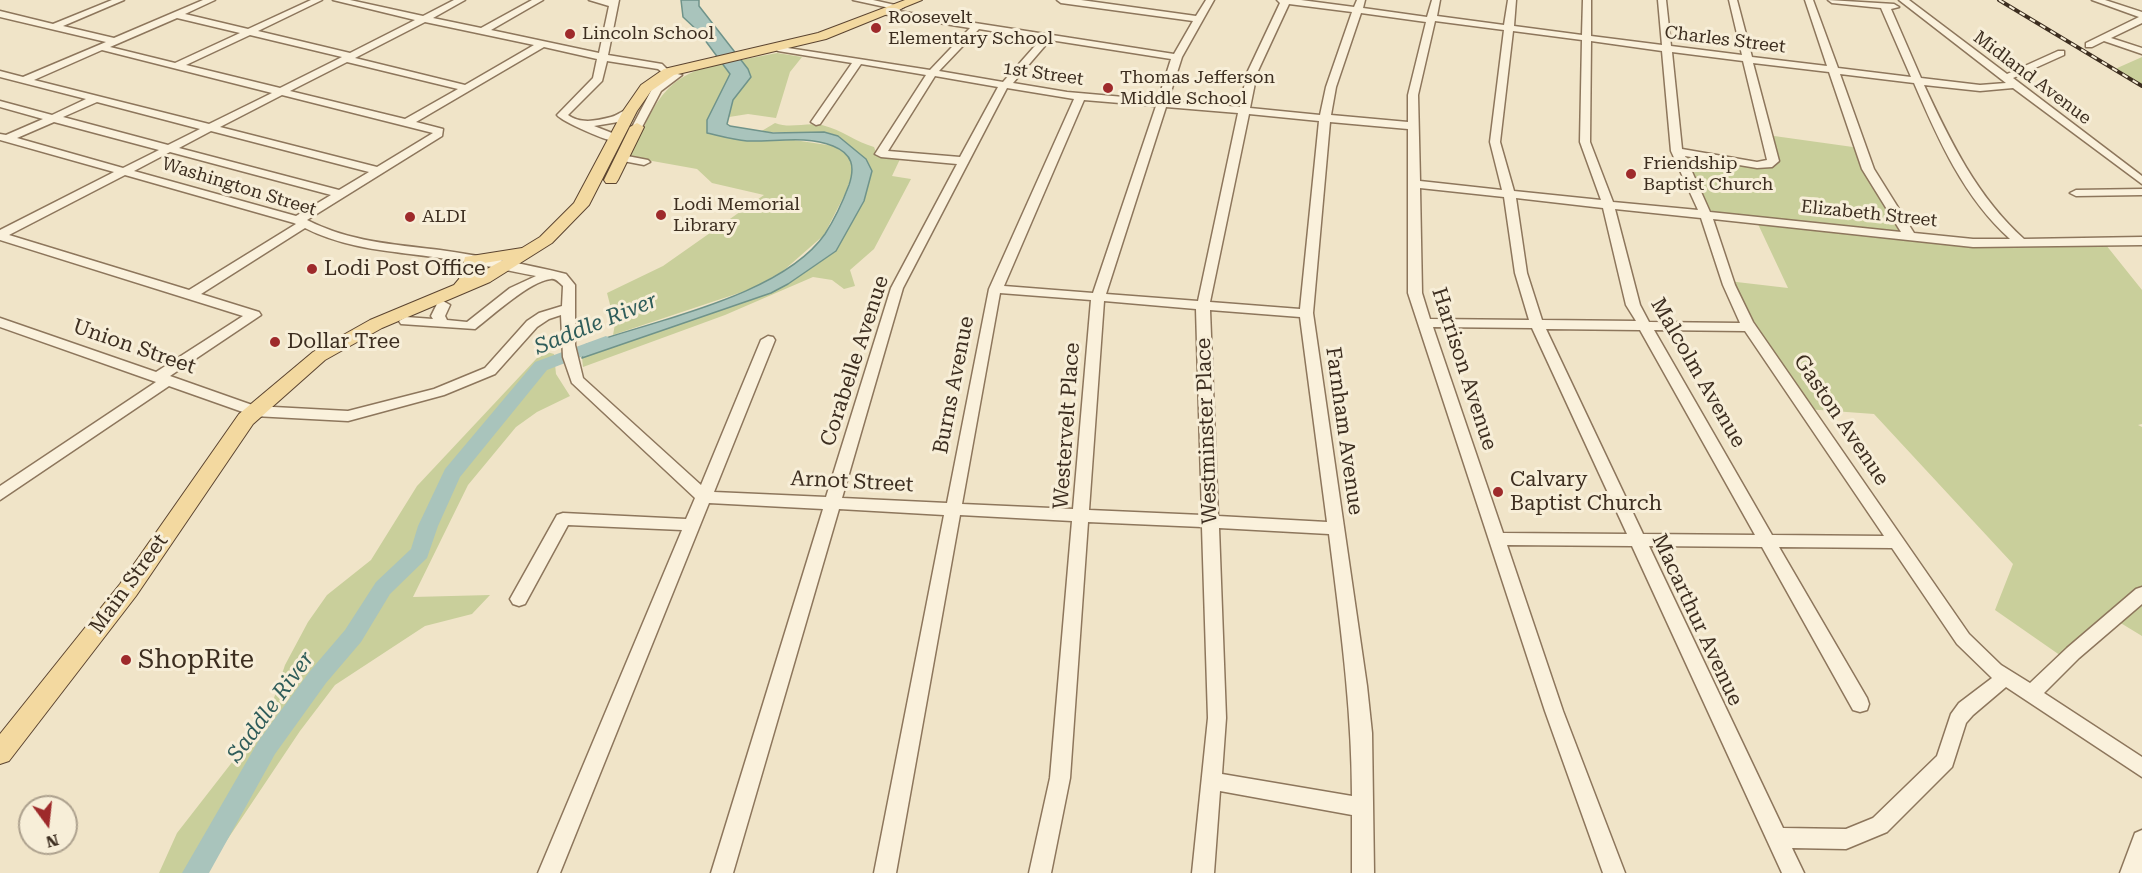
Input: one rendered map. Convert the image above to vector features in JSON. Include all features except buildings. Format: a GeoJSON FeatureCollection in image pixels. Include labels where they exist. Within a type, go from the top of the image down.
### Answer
{"type":"FeatureCollection","features":[{"type":"Feature","properties":{"kind":"main road"},"geometry":{"type":"LineString","coordinates":[[306,370],[328,363],[360,342],[406,321],[442,314],[559,241],[584,218],[604,192],[622,158],[624,131],[630,111],[650,83],[670,72],[715,60],[778,48],[832,33],[916,0]]}},
{"type":"Feature","properties":{"kind":"main road"},"geometry":{"type":"LineString","coordinates":[[306,370],[319,356],[352,337],[460,288],[517,269],[536,247],[562,226],[581,205],[624,131]]}},
{"type":"Feature","properties":{"kind":"main road"},"geometry":{"type":"LineString","coordinates":[[460,288],[467,280],[471,260],[536,247]]}},
{"type":"Feature","properties":{"kind":"main road","name":"Main Street"},"geometry":{"type":"LineString","coordinates":[[0,753],[128,590],[212,465],[254,411],[306,370]]}},
{"type":"Feature","properties":{"kind":"street"},"geometry":{"type":"LineString","coordinates":[[53,27],[120,0]]}},
{"type":"Feature","properties":{"kind":"street"},"geometry":{"type":"LineString","coordinates":[[24,80],[211,0]]}},
{"type":"Feature","properties":{"kind":"street"},"geometry":{"type":"LineString","coordinates":[[176,66],[318,0]]}},
{"type":"Feature","properties":{"kind":"street"},"geometry":{"type":"LineString","coordinates":[[337,0],[608,58],[616,64],[670,72]]}},
{"type":"Feature","properties":{"kind":"street"},"geometry":{"type":"LineString","coordinates":[[365,6],[378,0]]}},
{"type":"Feature","properties":{"kind":"street"},"geometry":{"type":"LineString","coordinates":[[0,236],[461,0]]}},
{"type":"Feature","properties":{"kind":"street"},"geometry":{"type":"LineString","coordinates":[[483,31],[539,0]]}},
{"type":"Feature","properties":{"kind":"street"},"geometry":{"type":"LineString","coordinates":[[593,0],[614,2],[608,58],[593,87],[562,112],[565,119],[607,133],[624,131],[670,72]]}},
{"type":"Feature","properties":{"kind":"street"},"geometry":{"type":"LineString","coordinates":[[857,0],[899,7]]}},
{"type":"Feature","properties":{"kind":"street"},"geometry":{"type":"LineString","coordinates":[[1061,0],[1199,19]]}},
{"type":"Feature","properties":{"kind":"street","name":"Westervelt Place"},"geometry":{"type":"LineString","coordinates":[[1040,873],[1060,778],[1098,297],[1177,57],[1210,0]]}},
{"type":"Feature","properties":{"kind":"street","name":"Charles Street"},"geometry":{"type":"LineString","coordinates":[[1281,0],[1360,5],[1432,19],[1919,81],[1980,88],[2014,85]]}},
{"type":"Feature","properties":{"kind":"street","name":"Westminster Place"},"geometry":{"type":"LineString","coordinates":[[1203,873],[1217,718],[1203,306],[1252,74],[1286,0]]}},
{"type":"Feature","properties":{"kind":"street","name":"Harrison Avenue"},"geometry":{"type":"LineString","coordinates":[[1436,0],[1413,95],[1415,293],[1554,711],[1614,873]]}},
{"type":"Feature","properties":{"kind":"street","name":"Macarthur Avenue"},"geometry":{"type":"LineString","coordinates":[[1512,0],[1495,142],[1509,193],[1523,282],[1536,324],[1793,873]]}},
{"type":"Feature","properties":{"kind":"street","name":"Malcolm Avenue"},"geometry":{"type":"LineString","coordinates":[[1587,0],[1585,142],[1608,203],[1633,304],[1860,704]]}},
{"type":"Feature","properties":{"kind":"street","name":"Gaston Avenue"},"geometry":{"type":"LineString","coordinates":[[1662,0],[1677,151],[1706,215],[1729,285],[1749,327],[1963,639],[1977,654],[2006,677],[2142,768]]}},
{"type":"Feature","properties":{"kind":"street"},"geometry":{"type":"LineString","coordinates":[[1677,151],[1757,165],[1771,164],[1733,0]]}},
{"type":"Feature","properties":{"kind":"street"},"geometry":{"type":"LineString","coordinates":[[1809,0],[1868,169],[1910,237]]}},
{"type":"Feature","properties":{"kind":"street"},"geometry":{"type":"LineString","coordinates":[[1832,0],[1915,9]]}},
{"type":"Feature","properties":{"kind":"street","name":"Midland Avenue"},"geometry":{"type":"LineString","coordinates":[[1903,0],[2141,180]]}},
{"type":"Feature","properties":{"kind":"street"},"geometry":{"type":"LineString","coordinates":[[2096,0],[2142,17]]}},
{"type":"Feature","properties":{"kind":"street","name":"Farnham Avenue"},"geometry":{"type":"LineString","coordinates":[[1360,5],[1331,87],[1325,118],[1306,313],[1358,686],[1362,733],[1363,873]]}},
{"type":"Feature","properties":{"kind":"street"},"geometry":{"type":"LineString","coordinates":[[1885,6],[1973,190],[1999,224],[2022,243]]}},
{"type":"Feature","properties":{"kind":"street"},"geometry":{"type":"LineString","coordinates":[[885,12],[1177,57]]}},
{"type":"Feature","properties":{"kind":"street"},"geometry":{"type":"LineString","coordinates":[[0,14],[115,41]]}},
{"type":"Feature","properties":{"kind":"street"},"geometry":{"type":"LineString","coordinates":[[177,15],[467,88]]}},
{"type":"Feature","properties":{"kind":"street"},"geometry":{"type":"LineString","coordinates":[[2089,45],[2142,17]]}},
{"type":"Feature","properties":{"kind":"street"},"geometry":{"type":"LineString","coordinates":[[962,161],[881,154],[932,73],[977,26]]}},
{"type":"Feature","properties":{"kind":"street","name":"Corabelle Avenue"},"geometry":{"type":"LineString","coordinates":[[722,873],[897,288],[962,161],[1005,85],[1048,37]]}},
{"type":"Feature","properties":{"kind":"street"},"geometry":{"type":"LineString","coordinates":[[2103,38],[2142,51]]}},
{"type":"Feature","properties":{"kind":"street"},"geometry":{"type":"LineString","coordinates":[[408,122],[543,44]]}},
{"type":"Feature","properties":{"kind":"street"},"geometry":{"type":"LineString","coordinates":[[100,47],[439,131],[437,136],[340,194],[189,296]]}},
{"type":"Feature","properties":{"kind":"street","name":"1st Street"},"geometry":{"type":"LineString","coordinates":[[778,48],[1080,97],[1413,126]]}},
{"type":"Feature","properties":{"kind":"street"},"geometry":{"type":"LineString","coordinates":[[2005,78],[2061,53]]}},
{"type":"Feature","properties":{"kind":"street"},"geometry":{"type":"LineString","coordinates":[[816,122],[858,61]]}},
{"type":"Feature","properties":{"kind":"street"},"geometry":{"type":"LineString","coordinates":[[0,74],[378,171]]}},
{"type":"Feature","properties":{"kind":"street","name":"Burns Avenue"},"geometry":{"type":"LineString","coordinates":[[885,873],[995,289],[1080,97]]}},
{"type":"Feature","properties":{"kind":"street"},"geometry":{"type":"LineString","coordinates":[[4,138],[97,98]]}},
{"type":"Feature","properties":{"kind":"street"},"geometry":{"type":"LineString","coordinates":[[0,104],[340,194]]}},
{"type":"Feature","properties":{"kind":"street"},"geometry":{"type":"LineString","coordinates":[[582,124],[609,121],[630,111]]}},
{"type":"Feature","properties":{"kind":"street","name":"Washington Street"},"geometry":{"type":"LineString","coordinates":[[4,138],[301,221],[328,235],[360,244],[517,269]]}},
{"type":"Feature","properties":{"kind":"street"},"geometry":{"type":"LineString","coordinates":[[622,158],[644,162]]}},
{"type":"Feature","properties":{"kind":"street","name":"Elizabeth Street"},"geometry":{"type":"LineString","coordinates":[[1413,184],[1973,243],[2142,242]]}},
{"type":"Feature","properties":{"kind":"street"},"geometry":{"type":"LineString","coordinates":[[2076,193],[2142,192]]}},
{"type":"Feature","properties":{"kind":"street"},"geometry":{"type":"LineString","coordinates":[[0,236],[254,315],[0,494]]}},
{"type":"Feature","properties":{"kind":"street"},"geometry":{"type":"LineString","coordinates":[[515,291],[517,269],[561,277],[569,285],[569,342],[572,369],[576,380],[704,497]]}},
{"type":"Feature","properties":{"kind":"street"},"geometry":{"type":"LineString","coordinates":[[442,314],[471,326],[515,291],[550,274]]}},
{"type":"Feature","properties":{"kind":"street"},"geometry":{"type":"LineString","coordinates":[[995,289],[1306,313]]}},
{"type":"Feature","properties":{"kind":"street","name":"Union Street"},"geometry":{"type":"LineString","coordinates":[[0,322],[254,411],[348,416],[440,392],[483,375],[490,371],[532,324],[544,316],[568,308]]}},
{"type":"Feature","properties":{"kind":"street"},"geometry":{"type":"LineString","coordinates":[[1425,323],[1749,327]]}},
{"type":"Feature","properties":{"kind":"street"},"geometry":{"type":"LineString","coordinates":[[549,873],[768,340]]}},
{"type":"Feature","properties":{"kind":"street","name":"Arnot Street"},"geometry":{"type":"LineString","coordinates":[[704,497],[1336,528]]}},
{"type":"Feature","properties":{"kind":"street"},"geometry":{"type":"LineString","coordinates":[[519,599],[563,519],[692,525]]}},
{"type":"Feature","properties":{"kind":"street"},"geometry":{"type":"LineString","coordinates":[[1497,538],[1897,542]]}},
{"type":"Feature","properties":{"kind":"street"},"geometry":{"type":"LineString","coordinates":[[2031,694],[2073,653],[2142,594]]}},
{"type":"Feature","properties":{"kind":"street"},"geometry":{"type":"LineString","coordinates":[[1777,838],[1846,839],[1880,825],[1945,761],[1959,720],[1966,709],[2006,677]]}},
{"type":"Feature","properties":{"kind":"street"},"geometry":{"type":"LineString","coordinates":[[1213,781],[1362,807]]}},
{"type":"Feature","properties":{"kind":"street"},"geometry":{"type":"LineString","coordinates":[[2131,873],[2142,840]]}},
{"type":"Feature","properties":{"kind":"green space"},"geometry":{"type":"Polygon","coordinates":[[[777,53],[802,57],[790,72],[776,118],[748,114],[729,117],[733,100],[751,77],[741,60],[777,53]]]}},
{"type":"Feature","properties":{"kind":"green space"},"geometry":{"type":"Polygon","coordinates":[[[2142,57],[2142,85],[2115,69],[2142,57]]]}},
{"type":"Feature","properties":{"kind":"green space"},"geometry":{"type":"Polygon","coordinates":[[[722,63],[730,74],[707,120],[707,133],[746,141],[794,140],[834,146],[851,158],[854,170],[845,194],[824,235],[783,271],[751,289],[613,335],[615,324],[607,293],[663,266],[764,195],[712,183],[697,169],[630,157],[654,108],[672,85],[685,76],[722,63]]]}},
{"type":"Feature","properties":{"kind":"green space"},"geometry":{"type":"Polygon","coordinates":[[[775,123],[822,125],[874,147],[877,155],[901,157],[892,176],[911,179],[874,249],[850,270],[855,286],[844,289],[832,280],[813,277],[725,315],[583,367],[582,358],[771,293],[836,251],[864,201],[872,171],[839,136],[825,132],[760,132],[775,123]]]}},
{"type":"Feature","properties":{"kind":"green space"},"geometry":{"type":"Polygon","coordinates":[[[1767,135],[1860,148],[1916,238],[1980,244],[2102,240],[2142,290],[2142,424],[2138,425],[2142,427],[2142,636],[2114,619],[2064,658],[1995,610],[2013,564],[1874,414],[1806,409],[1728,281],[1788,288],[1757,222],[1706,217],[1681,154],[1773,167],[1767,135]]]}},
{"type":"Feature","properties":{"kind":"green space"},"geometry":{"type":"Polygon","coordinates":[[[547,352],[554,354],[556,374],[570,396],[537,412],[516,427],[468,485],[413,597],[490,595],[472,614],[425,626],[335,685],[300,731],[205,873],[159,873],[177,833],[268,716],[285,665],[308,622],[327,595],[371,560],[417,486],[537,358],[547,352]]]}},
{"type":"Feature","properties":{"kind":"water","name":"Saddle River"},"geometry":{"type":"Polygon","coordinates":[[[681,0],[699,0],[699,6],[748,69],[751,77],[733,100],[727,124],[773,133],[824,132],[838,136],[866,159],[872,171],[864,201],[836,251],[788,284],[771,293],[582,358],[585,345],[715,303],[779,274],[805,256],[825,234],[841,204],[851,178],[851,162],[845,153],[833,146],[801,140],[747,141],[707,133],[707,120],[730,74],[699,32],[683,17],[681,0]]]}},
{"type":"Feature","properties":{"kind":"waterway","name":"Saddle River"},"geometry":{"type":"LineString","coordinates":[[195,873],[267,747],[318,677],[353,636],[383,588],[420,553],[428,526],[452,474],[541,366],[606,341]]}},
{"type":"Feature","properties":{"kind":"railway"},"geometry":{"type":"LineString","coordinates":[[1999,0],[2142,86]]}},
{"type":"Feature","properties":{"kind":"place","name":"Roosevelt Elementary School"},"geometry":{"type":"Point","coordinates":[876,28]}},
{"type":"Feature","properties":{"kind":"place","name":"Lincoln School"},"geometry":{"type":"Point","coordinates":[570,34]}},
{"type":"Feature","properties":{"kind":"place","name":"Thomas Jefferson Middle School"},"geometry":{"type":"Point","coordinates":[1108,88]}},
{"type":"Feature","properties":{"kind":"place","name":"Friendship Baptist Church"},"geometry":{"type":"Point","coordinates":[1631,174]}},
{"type":"Feature","properties":{"kind":"place","name":"Lodi Memorial Library"},"geometry":{"type":"Point","coordinates":[661,215]}},
{"type":"Feature","properties":{"kind":"place","name":"ALDI"},"geometry":{"type":"Point","coordinates":[410,217]}},
{"type":"Feature","properties":{"kind":"place","name":"Lodi Post Office"},"geometry":{"type":"Point","coordinates":[312,269]}},
{"type":"Feature","properties":{"kind":"place","name":"Dollar Tree"},"geometry":{"type":"Point","coordinates":[275,342]}},
{"type":"Feature","properties":{"kind":"place","name":"Calvary Baptist Church"},"geometry":{"type":"Point","coordinates":[1498,492]}},
{"type":"Feature","properties":{"kind":"place","name":"ShopRite"},"geometry":{"type":"Point","coordinates":[126,660]}}]}
